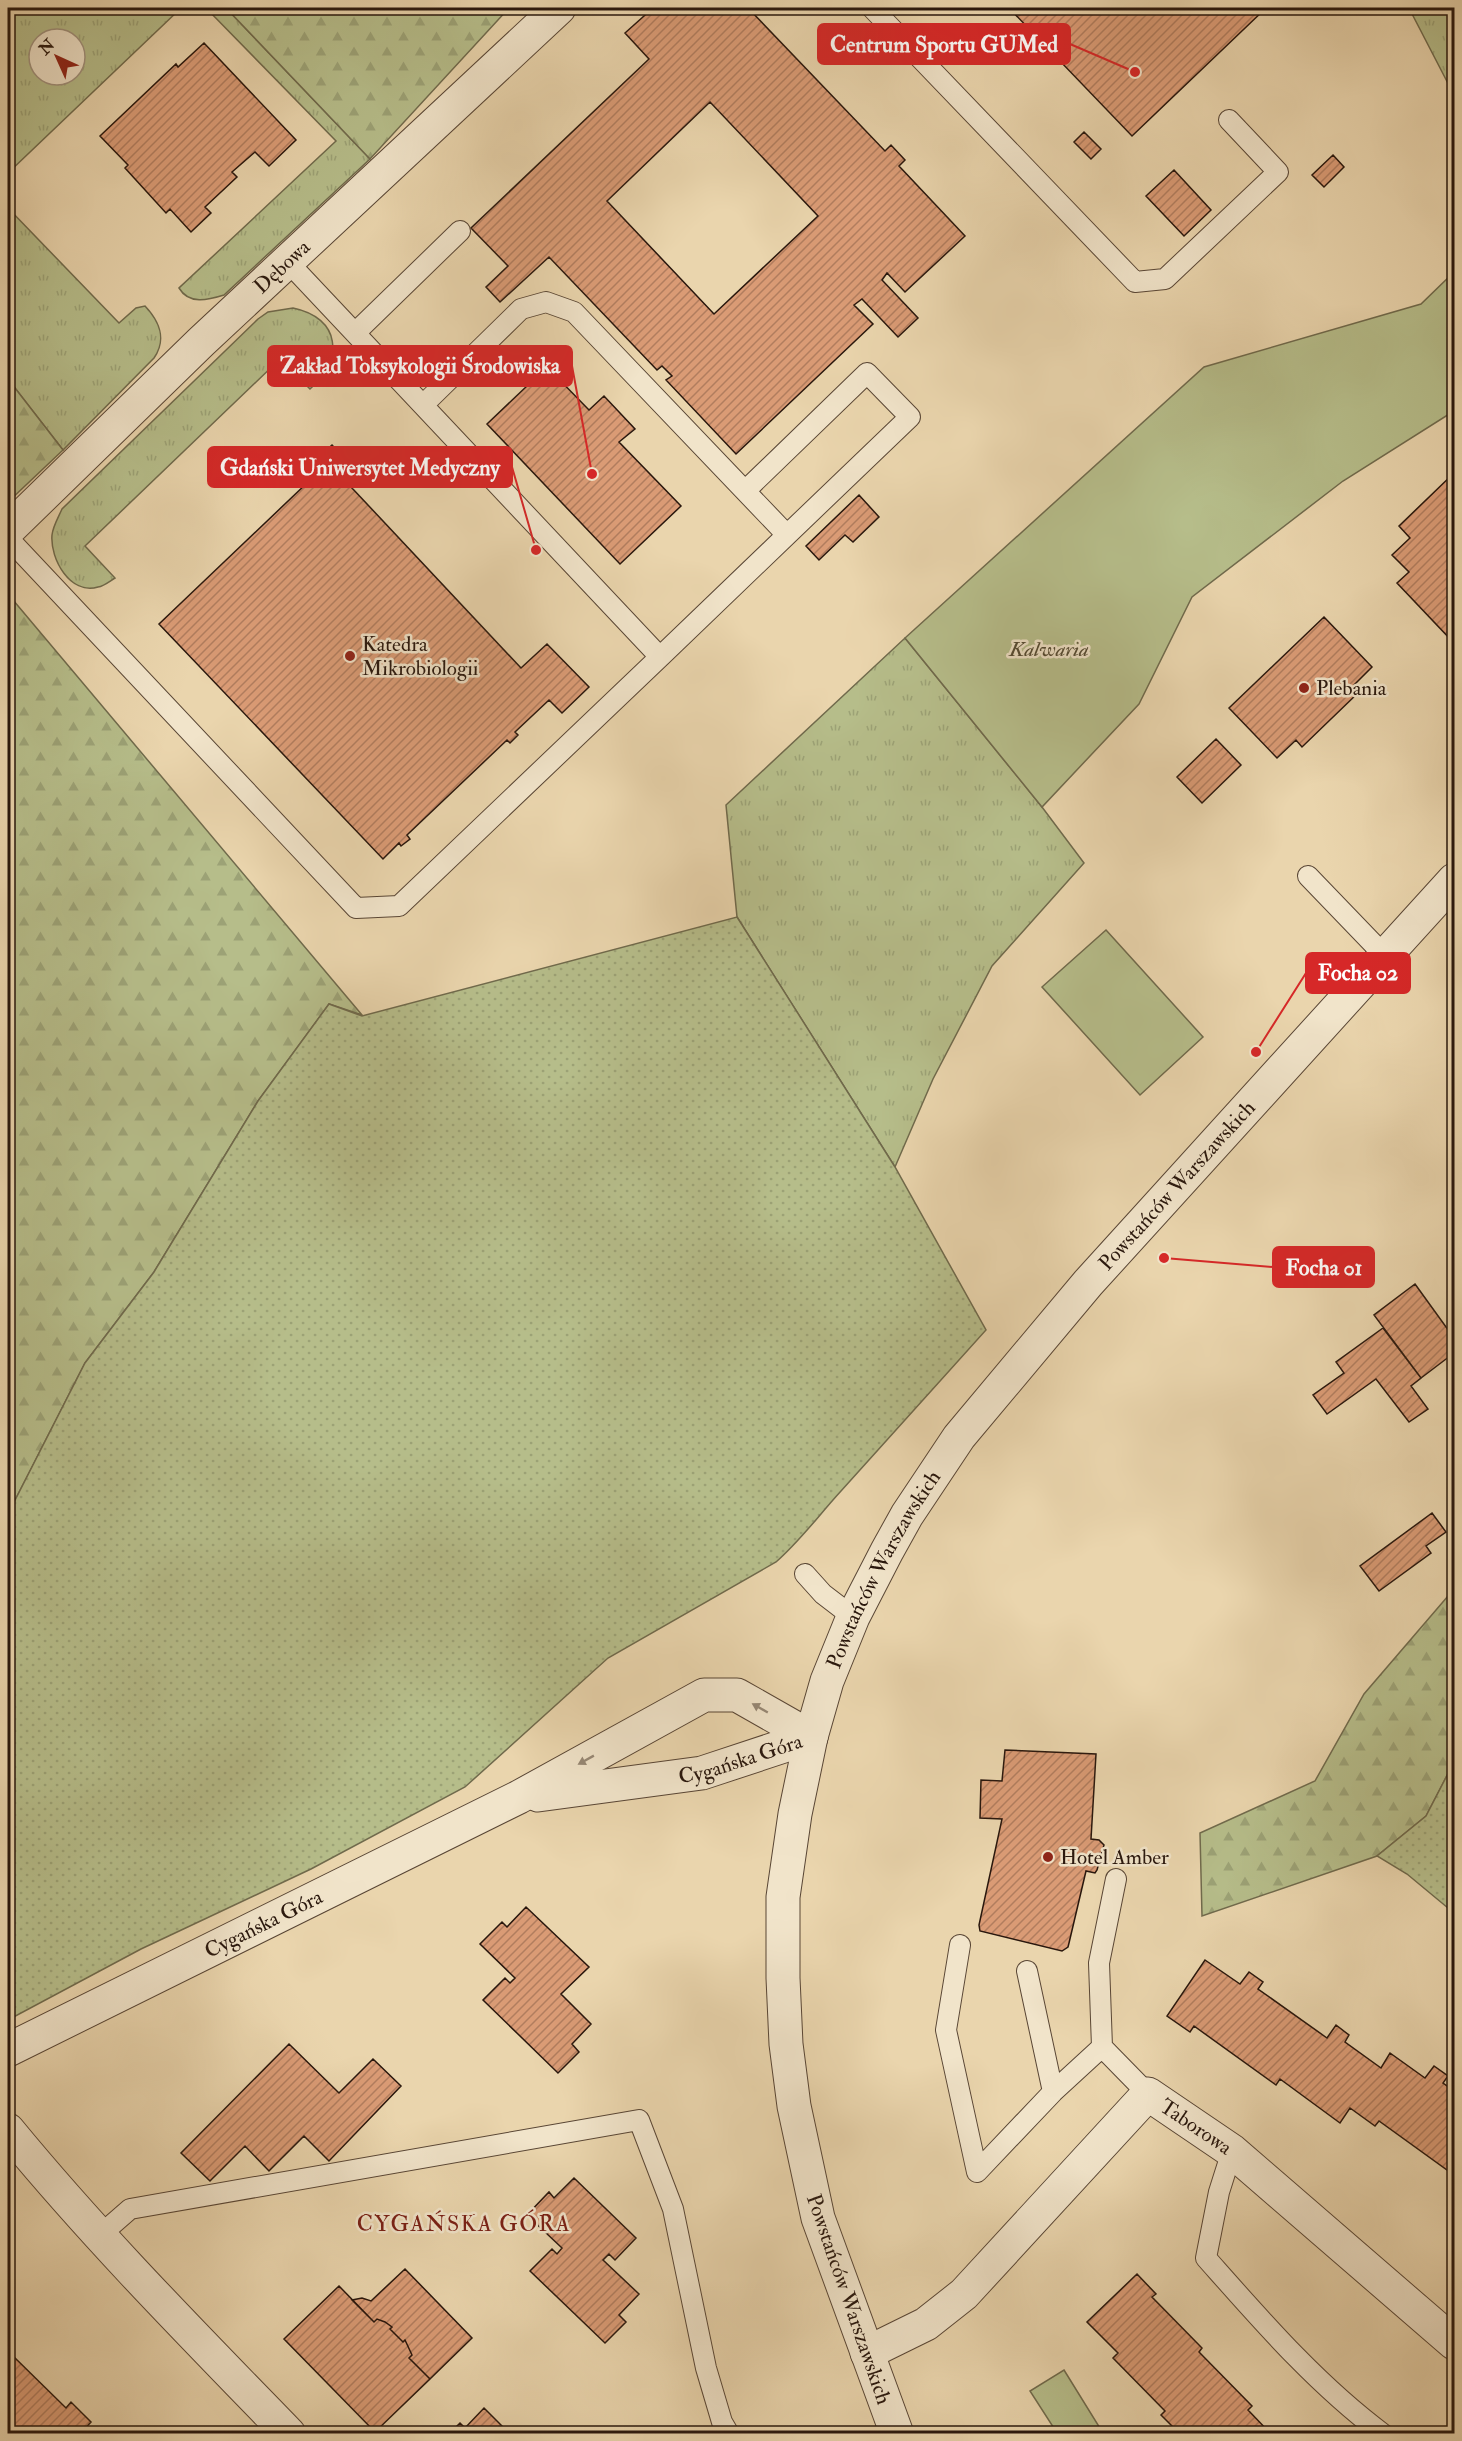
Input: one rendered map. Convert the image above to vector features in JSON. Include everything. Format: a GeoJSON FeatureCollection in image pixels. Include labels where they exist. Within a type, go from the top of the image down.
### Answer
{"type":"FeatureCollection","features":[{"type":"Feature","properties":{"kind":"street","name":"Dębowa"},"geometry":{"type":"LineString","coordinates":[[8,530],[287,261],[558,8]]}},
{"type":"Feature","properties":{"kind":"street","name":"Powstańców Warszawskich"},"geometry":{"type":"LineString","coordinates":[[897,2433],[818,2218],[796,2116],[786,2044],[783,1897],[795,1814],[811,1737],[827,1681],[854,1617],[907,1515],[959,1437],[1088,1283],[1455,880]]}},
{"type":"Feature","properties":{"kind":"street","name":"Cygańska Góra"},"geometry":{"type":"LineString","coordinates":[[8,2050],[519,1797],[704,1695],[737,1695],[811,1737]]}},
{"type":"Feature","properties":{"kind":"street","name":"Cygańska Góra"},"geometry":{"type":"LineString","coordinates":[[519,1797],[702,1773],[811,1737]]}},
{"type":"Feature","properties":{"kind":"street","name":"Taborowa"},"geometry":{"type":"LineString","coordinates":[[867,2353],[926,2324],[964,2294],[1148,2094],[1232,2151],[1455,2343]]}},
{"type":"Feature","properties":{"kind":"street"},"geometry":{"type":"LineString","coordinates":[[8,2130],[99,2236],[289,2433]]}},
{"type":"Feature","properties":{"kind":"lane"},"geometry":{"type":"LineString","coordinates":[[872,8],[1135,282],[1166,279],[1278,172],[1229,120]]}},
{"type":"Feature","properties":{"kind":"lane"},"geometry":{"type":"LineString","coordinates":[[355,333],[460,231]]}},
{"type":"Feature","properties":{"kind":"lane"},"geometry":{"type":"LineString","coordinates":[[287,261],[660,657]]}},
{"type":"Feature","properties":{"kind":"lane"},"geometry":{"type":"LineString","coordinates":[[423,405],[521,309],[546,302],[574,312],[787,535]]}},
{"type":"Feature","properties":{"kind":"lane"},"geometry":{"type":"LineString","coordinates":[[8,538],[356,908],[399,906],[910,417],[867,373],[744,491]]}},
{"type":"Feature","properties":{"kind":"lane"},"geometry":{"type":"LineString","coordinates":[[1308,876],[1385,956]]}},
{"type":"Feature","properties":{"kind":"lane"},"geometry":{"type":"LineString","coordinates":[[805,1574],[823,1594],[854,1617]]}},
{"type":"Feature","properties":{"kind":"lane"},"geometry":{"type":"LineString","coordinates":[[1116,1879],[1099,1963],[1102,2047],[1148,2094]]}},
{"type":"Feature","properties":{"kind":"lane"},"geometry":{"type":"LineString","coordinates":[[960,1945],[946,2030],[977,2172],[1053,2092],[1102,2047]]}},
{"type":"Feature","properties":{"kind":"lane"},"geometry":{"type":"LineString","coordinates":[[1027,1971],[1053,2092]]}},
{"type":"Feature","properties":{"kind":"lane"},"geometry":{"type":"LineString","coordinates":[[99,2236],[129,2209],[639,2120],[673,2209],[706,2368],[722,2422],[729,2433]]}},
{"type":"Feature","properties":{"kind":"lane"},"geometry":{"type":"LineString","coordinates":[[1232,2151],[1219,2192],[1206,2258],[1274,2335],[1350,2409],[1383,2433]]}},
{"type":"Feature","properties":{"kind":"green space"},"geometry":{"type":"Polygon","coordinates":[[[8,8],[181,8],[8,173],[8,8]]]}},
{"type":"Feature","properties":{"kind":"green space"},"geometry":{"type":"Polygon","coordinates":[[[206,8],[226,8],[370,159],[224,295],[199,300],[188,297],[179,288],[336,141],[206,8]]]}},
{"type":"Feature","properties":{"kind":"green space"},"geometry":{"type":"Polygon","coordinates":[[[226,8],[509,8],[370,159],[226,8]]]}},
{"type":"Feature","properties":{"kind":"green space"},"geometry":{"type":"Polygon","coordinates":[[[1409,8],[1454,8],[1454,95],[1409,8]]]}},
{"type":"Feature","properties":{"kind":"green space"},"geometry":{"type":"Polygon","coordinates":[[[8,208],[119,323],[136,308],[145,306],[155,318],[160,331],[160,344],[154,358],[63,450],[8,379],[8,208]]]}},
{"type":"Feature","properties":{"kind":"green space","name":"Kalwaria"},"geometry":{"type":"Polygon","coordinates":[[[1454,272],[1454,411],[1343,481],[1192,597],[1139,704],[1042,807],[905,638],[1204,367],[1421,304],[1454,272]]]}},
{"type":"Feature","properties":{"kind":"green space"},"geometry":{"type":"Polygon","coordinates":[[[293,308],[309,313],[321,321],[328,330],[332,341],[332,353],[321,377],[310,389],[280,359],[85,546],[115,578],[105,585],[88,588],[79,586],[71,580],[58,564],[52,544],[53,528],[62,509],[258,319],[268,312],[293,308]]]}},
{"type":"Feature","properties":{"kind":"green space"},"geometry":{"type":"Polygon","coordinates":[[[8,379],[63,450],[8,502],[8,379]]]}},
{"type":"Feature","properties":{"kind":"green space"},"geometry":{"type":"Polygon","coordinates":[[[8,594],[362,1015],[329,1004],[258,1101],[154,1272],[85,1363],[8,1514],[8,594]]]}},
{"type":"Feature","properties":{"kind":"green space"},"geometry":{"type":"Polygon","coordinates":[[[905,638],[1042,807],[1084,863],[992,966],[933,1079],[895,1167],[737,917],[726,805],[905,638]]]}},
{"type":"Feature","properties":{"kind":"green space"},"geometry":{"type":"Polygon","coordinates":[[[737,917],[895,1167],[986,1330],[802,1536],[776,1562],[608,1658],[465,1787],[311,1869],[141,1949],[8,2020],[8,1514],[85,1363],[154,1272],[258,1101],[329,1004],[362,1016],[737,917]]]}},
{"type":"Feature","properties":{"kind":"green space"},"geometry":{"type":"Polygon","coordinates":[[[1106,930],[1203,1037],[1140,1095],[1042,987],[1106,930]]]}},
{"type":"Feature","properties":{"kind":"green space"},"geometry":{"type":"Polygon","coordinates":[[[1454,1589],[1454,1762],[1426,1816],[1377,1856],[1202,1916],[1200,1833],[1315,1781],[1364,1694],[1454,1589]]]}},
{"type":"Feature","properties":{"kind":"green space"},"geometry":{"type":"Polygon","coordinates":[[[1454,1762],[1454,1913],[1407,1874],[1377,1856],[1426,1816],[1454,1762]]]}},
{"type":"Feature","properties":{"kind":"green space"},"geometry":{"type":"Polygon","coordinates":[[[1064,2370],[1103,2433],[1057,2433],[1030,2391],[1064,2370]]]}},
{"type":"Feature","properties":{"kind":"building"},"geometry":{"type":"Polygon","coordinates":[[[653,8],[677,8],[684,14],[691,8],[748,8],[885,151],[891,145],[905,160],[899,166],[965,236],[905,292],[887,273],[882,280],[918,318],[898,337],[862,299],[854,305],[873,324],[736,454],[666,380],[672,376],[662,366],[657,370],[549,257],[500,302],[486,287],[508,266],[471,228],[649,59],[625,33],[653,8]],[[710,102],[607,201],[714,314],[818,216],[710,102]]]}},
{"type":"Feature","properties":{"kind":"building"},"geometry":{"type":"Polygon","coordinates":[[[1009,8],[1266,8],[1132,136],[1009,8]]]}},
{"type":"Feature","properties":{"kind":"building"},"geometry":{"type":"Polygon","coordinates":[[[204,43],[296,140],[269,166],[255,152],[232,172],[237,177],[205,207],[211,213],[191,232],[170,209],[166,213],[125,168],[128,165],[100,136],[176,64],[178,67],[204,43]]]}},
{"type":"Feature","properties":{"kind":"building"},"geometry":{"type":"Polygon","coordinates":[[[1084,132],[1101,149],[1091,159],[1074,142],[1084,132]]]}},
{"type":"Feature","properties":{"kind":"building"},"geometry":{"type":"Polygon","coordinates":[[[1333,155],[1344,167],[1324,187],[1312,175],[1333,155]]]}},
{"type":"Feature","properties":{"kind":"building"},"geometry":{"type":"Polygon","coordinates":[[[1174,170],[1211,210],[1184,236],[1146,196],[1174,170]]]}},
{"type":"Feature","properties":{"kind":"building"},"geometry":{"type":"Polygon","coordinates":[[[547,367],[589,410],[604,396],[635,429],[619,442],[681,506],[620,564],[487,424],[547,367]]]}},
{"type":"Feature","properties":{"kind":"building","name":"Katedra Mikrobiologii"},"geometry":{"type":"Polygon","coordinates":[[[332,445],[363,478],[352,488],[521,668],[547,644],[589,687],[562,713],[549,700],[515,732],[518,735],[510,743],[507,740],[407,835],[410,839],[401,846],[399,843],[383,859],[159,624],[329,462],[322,454],[332,445]]]}},
{"type":"Feature","properties":{"kind":"building"},"geometry":{"type":"Polygon","coordinates":[[[1454,473],[1454,643],[1397,583],[1409,572],[1392,555],[1410,538],[1399,526],[1454,473]]]}},
{"type":"Feature","properties":{"kind":"building"},"geometry":{"type":"Polygon","coordinates":[[[859,495],[879,517],[853,542],[845,535],[819,560],[806,546],[859,495]]]}},
{"type":"Feature","properties":{"kind":"building","name":"Plebania"},"geometry":{"type":"Polygon","coordinates":[[[1324,617],[1372,667],[1354,685],[1360,691],[1302,747],[1296,740],[1277,758],[1229,708],[1324,617]]]}},
{"type":"Feature","properties":{"kind":"building"},"geometry":{"type":"Polygon","coordinates":[[[1216,739],[1241,765],[1202,803],[1177,777],[1216,739]]]}},
{"type":"Feature","properties":{"kind":"building"},"geometry":{"type":"Polygon","coordinates":[[[1415,1284],[1454,1338],[1454,1353],[1421,1378],[1374,1315],[1415,1284]]]}},
{"type":"Feature","properties":{"kind":"building"},"geometry":{"type":"Polygon","coordinates":[[[1383,1328],[1421,1378],[1411,1386],[1428,1409],[1409,1422],[1376,1379],[1327,1414],[1313,1395],[1344,1373],[1336,1362],[1383,1328]]]}},
{"type":"Feature","properties":{"kind":"building"},"geometry":{"type":"Polygon","coordinates":[[[1432,1513],[1446,1532],[1426,1546],[1431,1553],[1379,1591],[1360,1566],[1432,1513]]]}},
{"type":"Feature","properties":{"kind":"building","name":"Hotel Amber"},"geometry":{"type":"Polygon","coordinates":[[[1005,1750],[1096,1754],[1091,1839],[1099,1840],[1104,1845],[1095,1873],[1086,1871],[1068,1947],[1062,1951],[980,1931],[979,1925],[1002,1819],[980,1818],[981,1780],[1002,1781],[1005,1750]]]}},
{"type":"Feature","properties":{"kind":"building"},"geometry":{"type":"Polygon","coordinates":[[[526,1907],[589,1967],[561,1994],[591,2024],[572,2044],[579,2052],[558,2073],[483,2000],[505,1978],[510,1983],[515,1978],[480,1944],[502,1922],[507,1927],[526,1907]]]}},
{"type":"Feature","properties":{"kind":"building"},"geometry":{"type":"Polygon","coordinates":[[[1205,1960],[1240,1984],[1249,1972],[1263,1982],[1258,1989],[1327,2038],[1336,2025],[1349,2035],[1345,2042],[1381,2068],[1390,2053],[1425,2078],[1434,2066],[1448,2076],[1443,2083],[1454,2091],[1454,2175],[1379,2121],[1375,2126],[1350,2108],[1340,2123],[1280,2079],[1276,2085],[1194,2026],[1190,2032],[1167,2016],[1205,1960]]]}},
{"type":"Feature","properties":{"kind":"building"},"geometry":{"type":"Polygon","coordinates":[[[289,2044],[339,2093],[373,2059],[401,2086],[329,2161],[304,2136],[269,2171],[245,2146],[210,2181],[181,2153],[289,2044]]]}},
{"type":"Feature","properties":{"kind":"building"},"geometry":{"type":"Polygon","coordinates":[[[574,2178],[636,2238],[615,2260],[609,2254],[603,2260],[639,2294],[619,2315],[626,2322],[605,2343],[530,2271],[552,2249],[557,2254],[562,2248],[527,2215],[549,2192],[554,2198],[574,2178]]]}},
{"type":"Feature","properties":{"kind":"building"},"geometry":{"type":"Polygon","coordinates":[[[405,2269],[472,2338],[430,2379],[409,2358],[412,2355],[405,2340],[403,2342],[390,2329],[392,2327],[385,2322],[377,2319],[374,2322],[352,2300],[362,2298],[371,2301],[405,2269]]]}},
{"type":"Feature","properties":{"kind":"building"},"geometry":{"type":"Polygon","coordinates":[[[1137,2274],[1156,2294],[1152,2297],[1202,2348],[1199,2352],[1252,2406],[1248,2410],[1271,2434],[1180,2434],[1161,2415],[1165,2411],[1113,2358],[1118,2353],[1087,2322],[1137,2274]]]}},
{"type":"Feature","properties":{"kind":"building"},"geometry":{"type":"Polygon","coordinates":[[[339,2286],[374,2322],[377,2319],[385,2322],[392,2327],[390,2329],[403,2342],[405,2340],[412,2355],[409,2358],[430,2379],[375,2432],[284,2339],[339,2286]]]}},
{"type":"Feature","properties":{"kind":"building"},"geometry":{"type":"Polygon","coordinates":[[[13,2356],[66,2408],[71,2402],[91,2422],[80,2434],[8,2434],[8,2360],[13,2356]]]}},
{"type":"Feature","properties":{"kind":"building"},"geometry":{"type":"Polygon","coordinates":[[[484,2408],[510,2434],[449,2434],[460,2423],[465,2428],[484,2408]]]}},
{"type":"Feature","properties":{"kind":"place","name":"Centrum Sportu GUMed"},"geometry":{"type":"Point","coordinates":[1135,72]}},
{"type":"Feature","properties":{"kind":"place","name":"Zakład Toksykologii Środowiska"},"geometry":{"type":"Point","coordinates":[592,474]}},
{"type":"Feature","properties":{"kind":"place","name":"Gdański Uniwersytet Medyczny"},"geometry":{"type":"Point","coordinates":[536,550]}},
{"type":"Feature","properties":{"kind":"place","name":"Katedra Mikrobiologii"},"geometry":{"type":"Point","coordinates":[350,656]}},
{"type":"Feature","properties":{"kind":"place","name":"Plebania"},"geometry":{"type":"Point","coordinates":[1304,688]}},
{"type":"Feature","properties":{"kind":"place","name":"Focha 02"},"geometry":{"type":"Point","coordinates":[1256,1052]}},
{"type":"Feature","properties":{"kind":"place","name":"Focha 01"},"geometry":{"type":"Point","coordinates":[1164,1258]}},
{"type":"Feature","properties":{"kind":"place","name":"Hotel Amber"},"geometry":{"type":"Point","coordinates":[1048,1857]}},
{"type":"Feature","properties":{"kind":"district","name":"CYGAŃSKA GÓRA"},"geometry":{"type":"Point","coordinates":[464,2223]}}]}
